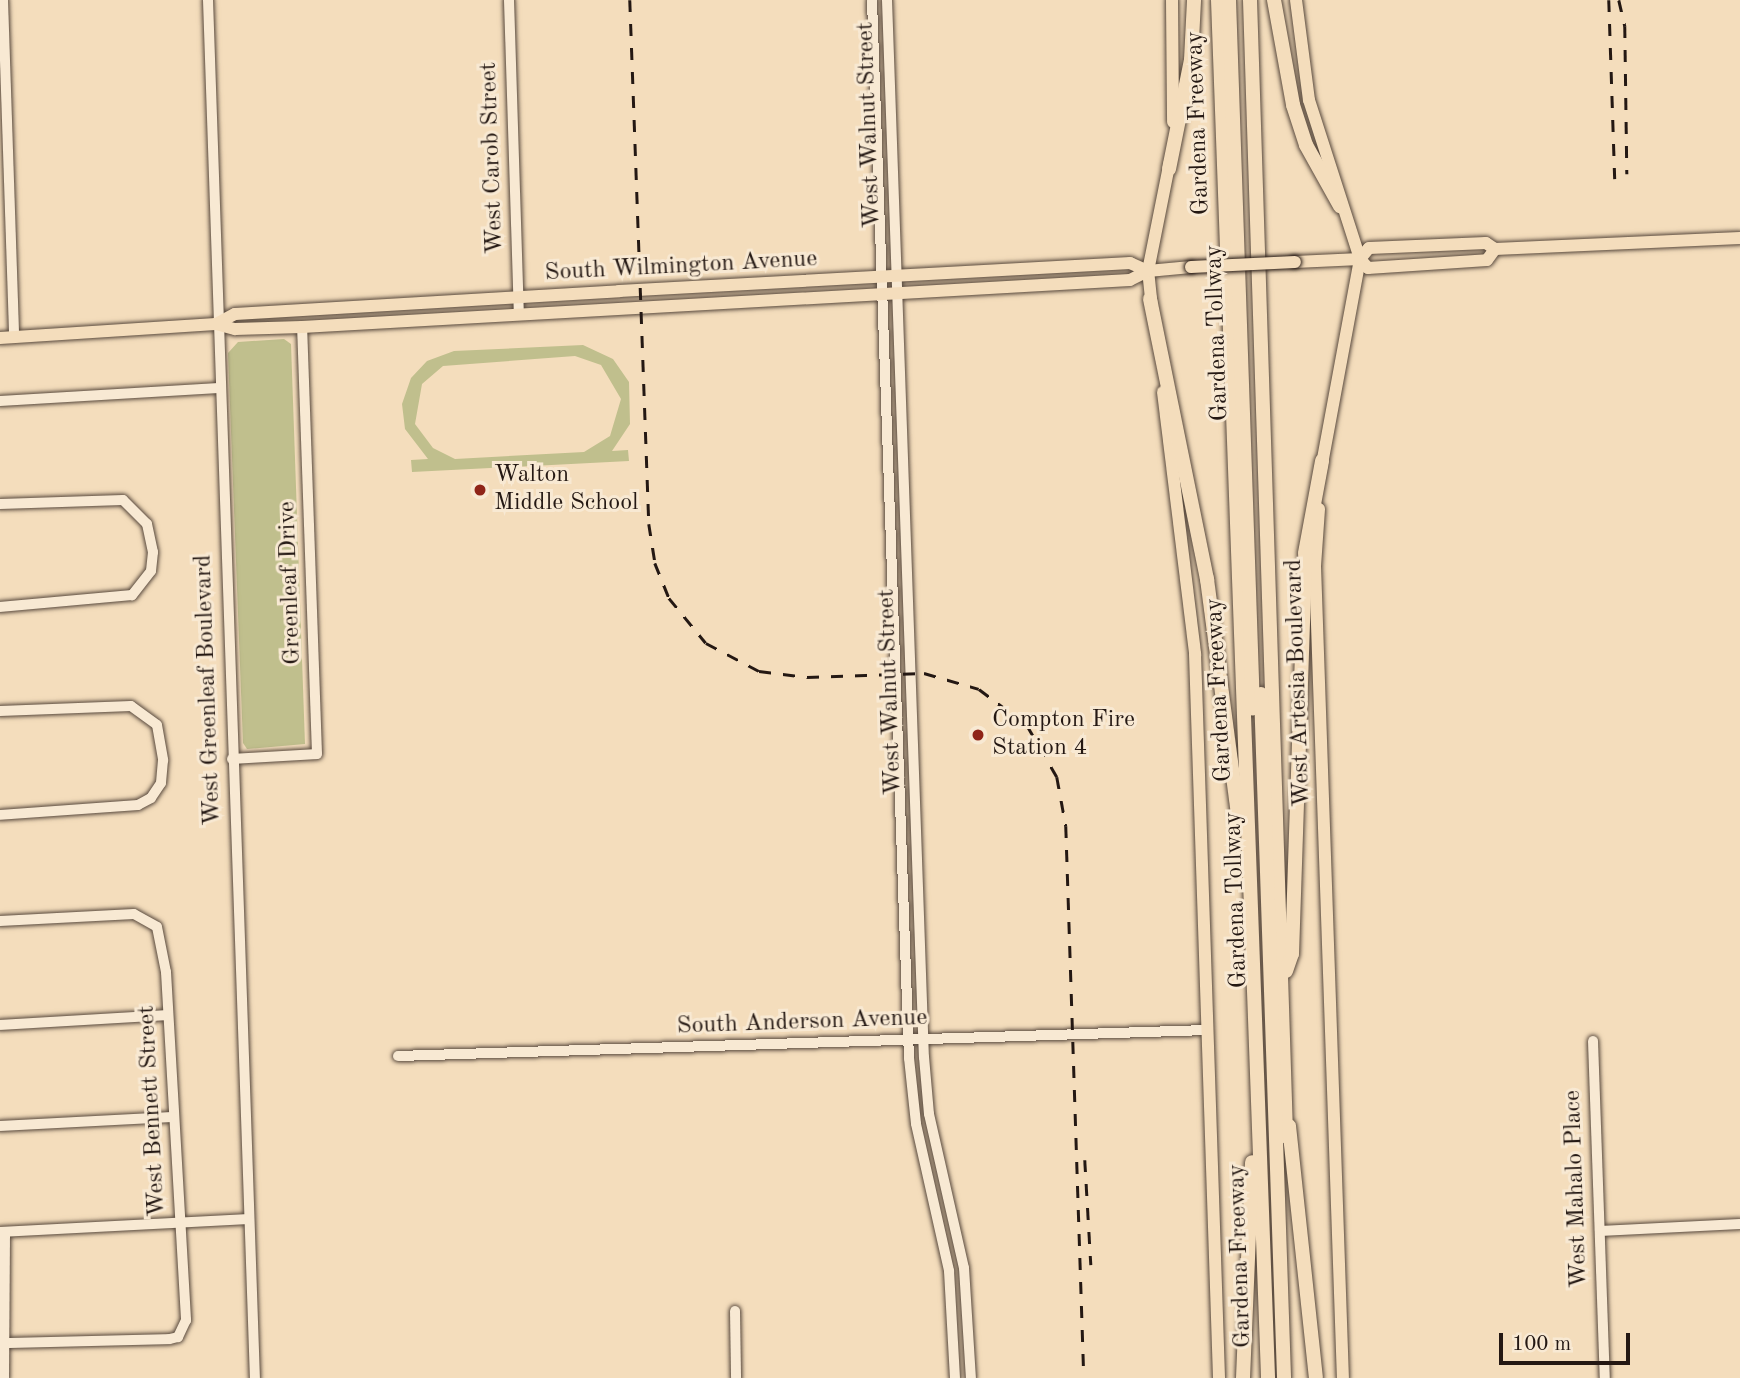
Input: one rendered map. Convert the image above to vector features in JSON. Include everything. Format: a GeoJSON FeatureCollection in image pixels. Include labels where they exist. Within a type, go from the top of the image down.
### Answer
{"type":"FeatureCollection","features":[{"type":"Feature","properties":{"kind":"highway"},"geometry":{"type":"LineString","coordinates":[[1169,169],[1191,60],[1194,0]]}},
{"type":"Feature","properties":{"kind":"highway","name":"Gardena Freeway"},"geometry":{"type":"LineString","coordinates":[[1218,0],[1268,1378]]}},
{"type":"Feature","properties":{"kind":"highway","name":"Gardena Tollway"},"geometry":{"type":"LineString","coordinates":[[1228,0],[1276,1378]]}},
{"type":"Feature","properties":{"kind":"highway","name":"Gardena Tollway"},"geometry":{"type":"LineString","coordinates":[[1237,0],[1284,1378]]}},
{"type":"Feature","properties":{"kind":"highway","name":"Gardena Freeway"},"geometry":{"type":"LineString","coordinates":[[1250,0],[1283,979],[1293,1378]]}},
{"type":"Feature","properties":{"kind":"highway"},"geometry":{"type":"LineString","coordinates":[[1274,0],[1293,105],[1306,145],[1340,206]]}},
{"type":"Feature","properties":{"kind":"highway"},"geometry":{"type":"LineString","coordinates":[[1150,299],[1220,663],[1252,945]]}},
{"type":"Feature","properties":{"kind":"highway"},"geometry":{"type":"LineString","coordinates":[[1283,979],[1292,954],[1305,553],[1322,461]]}},
{"type":"Feature","properties":{"kind":"highway"},"geometry":{"type":"LineString","coordinates":[[1243,1378],[1257,1080]]}},
{"type":"Feature","properties":{"kind":"highway"},"geometry":{"type":"LineString","coordinates":[[1284,1086],[1316,1378]]}},
{"type":"Feature","properties":{"kind":"main road"},"geometry":{"type":"LineString","coordinates":[[1172,0],[1175,94],[1169,169],[1147,271],[1190,582],[1219,1378]]}},
{"type":"Feature","properties":{"kind":"main road"},"geometry":{"type":"LineString","coordinates":[[1296,0],[1309,100],[1340,206],[1360,258]]}},
{"type":"Feature","properties":{"kind":"main road","name":"South Wilmington Avenue"},"geometry":{"type":"LineString","coordinates":[[0,338],[216,324],[234,329],[302,327],[1130,280],[1147,271],[1360,258],[1369,248],[1486,243],[1495,249],[1740,238]]}},
{"type":"Feature","properties":{"kind":"main road","name":"South Wilmington Avenue"},"geometry":{"type":"LineString","coordinates":[[1360,258],[1368,268],[1487,260],[1495,249]]}},
{"type":"Feature","properties":{"kind":"main road","name":"West Artesia Boulevard"},"geometry":{"type":"LineString","coordinates":[[1343,1378],[1315,566],[1322,461],[1360,258]]}},
{"type":"Feature","properties":{"kind":"main road","name":"South Wilmington Avenue"},"geometry":{"type":"LineString","coordinates":[[216,324],[234,314],[1130,263],[1147,271]]}},
{"type":"Feature","properties":{"kind":"street"},"geometry":{"type":"LineString","coordinates":[[3,0],[14,337]]}},
{"type":"Feature","properties":{"kind":"street","name":"West Greenleaf Boulevard"},"geometry":{"type":"LineString","coordinates":[[208,0],[216,324],[255,1378]]}},
{"type":"Feature","properties":{"kind":"street","name":"West Carob Street"},"geometry":{"type":"LineString","coordinates":[[509,0],[519,314]]}},
{"type":"Feature","properties":{"kind":"street","name":"West Walnut Street"},"geometry":{"type":"LineString","coordinates":[[872,0],[908,1041],[912,1098],[950,1280],[956,1378]]}},
{"type":"Feature","properties":{"kind":"street","name":"West Walnut Street"},"geometry":{"type":"LineString","coordinates":[[887,0],[924,1040],[929,1114],[964,1268],[971,1378]]}},
{"type":"Feature","properties":{"kind":"street"},"geometry":{"type":"LineString","coordinates":[[872,18],[887,18]]}},
{"type":"Feature","properties":{"kind":"street"},"geometry":{"type":"LineString","coordinates":[[874,68],[889,67]]}},
{"type":"Feature","properties":{"kind":"street"},"geometry":{"type":"LineString","coordinates":[[875,105],[890,104]]}},
{"type":"Feature","properties":{"kind":"street"},"geometry":{"type":"LineString","coordinates":[[877,154],[892,153]]}},
{"type":"Feature","properties":{"kind":"street","name":"Greenleaf Drive"},"geometry":{"type":"LineString","coordinates":[[232,759],[317,754],[302,327]]}},
{"type":"Feature","properties":{"kind":"street"},"geometry":{"type":"LineString","coordinates":[[0,401],[219,388]]}},
{"type":"Feature","properties":{"kind":"street"},"geometry":{"type":"LineString","coordinates":[[0,504],[114,499],[139,511],[153,552],[151,571],[132,595],[117,601],[0,607]]}},
{"type":"Feature","properties":{"kind":"street"},"geometry":{"type":"LineString","coordinates":[[0,711],[131,706],[145,713],[162,739],[161,783],[151,798],[121,807],[0,815]]}},
{"type":"Feature","properties":{"kind":"street","name":"West Bennett Street"},"geometry":{"type":"LineString","coordinates":[[0,921],[134,914],[157,927],[163,943],[186,1320],[178,1337],[169,1339],[4,1343]]}},
{"type":"Feature","properties":{"kind":"street"},"geometry":{"type":"LineString","coordinates":[[0,1025],[167,1015]]}},
{"type":"Feature","properties":{"kind":"street","name":"South Anderson Avenue"},"geometry":{"type":"LineString","coordinates":[[398,1056],[1207,1030]]}},
{"type":"Feature","properties":{"kind":"street","name":"West Mahalo Place"},"geometry":{"type":"LineString","coordinates":[[1593,1041],[1605,1378]]}},
{"type":"Feature","properties":{"kind":"street"},"geometry":{"type":"LineString","coordinates":[[0,1126],[173,1117]]}},
{"type":"Feature","properties":{"kind":"street"},"geometry":{"type":"LineString","coordinates":[[4,1378],[2,1232],[249,1219]]}},
{"type":"Feature","properties":{"kind":"street"},"geometry":{"type":"LineString","coordinates":[[1600,1231],[1740,1224]]}},
{"type":"Feature","properties":{"kind":"street"},"geometry":{"type":"LineString","coordinates":[[735,1311],[736,1378]]}},
{"type":"Feature","properties":{"kind":"shaded area"},"geometry":{"type":"Polygon","coordinates":[[[284,339],[291,344],[305,744],[247,749],[243,743],[228,353],[238,342],[284,339]]]}},
{"type":"Feature","properties":{"kind":"shaded area"},"geometry":{"type":"Polygon","coordinates":[[[583,345],[613,359],[629,382],[630,424],[612,451],[628,450],[629,461],[412,472],[411,460],[428,459],[405,429],[402,404],[411,378],[427,361],[454,351],[583,345]],[[575,356],[443,366],[422,384],[415,424],[433,448],[455,459],[584,452],[610,436],[621,399],[601,365],[575,356]]]}},
{"type":"Feature","properties":{"kind":"railway"},"geometry":{"type":"LineString","coordinates":[[630,0],[649,524],[655,563],[669,598],[706,643],[759,671],[807,677],[924,673],[979,689],[1027,725],[1057,777],[1066,826],[1084,1378]]}},
{"type":"Feature","properties":{"kind":"railway"},"geometry":{"type":"LineString","coordinates":[[1609,0],[1615,179]]}},
{"type":"Feature","properties":{"kind":"railway"},"geometry":{"type":"LineString","coordinates":[[1619,0],[1625,26],[1627,174]]}},
{"type":"Feature","properties":{"kind":"railway"},"geometry":{"type":"LineString","coordinates":[[1085,1160],[1091,1265]]}},
{"type":"Feature","properties":{"kind":"place","name":"Walton Middle School"},"geometry":{"type":"Point","coordinates":[480,490]}},
{"type":"Feature","properties":{"kind":"place","name":"Compton Fire Station 4"},"geometry":{"type":"Point","coordinates":[978,735]}}]}
